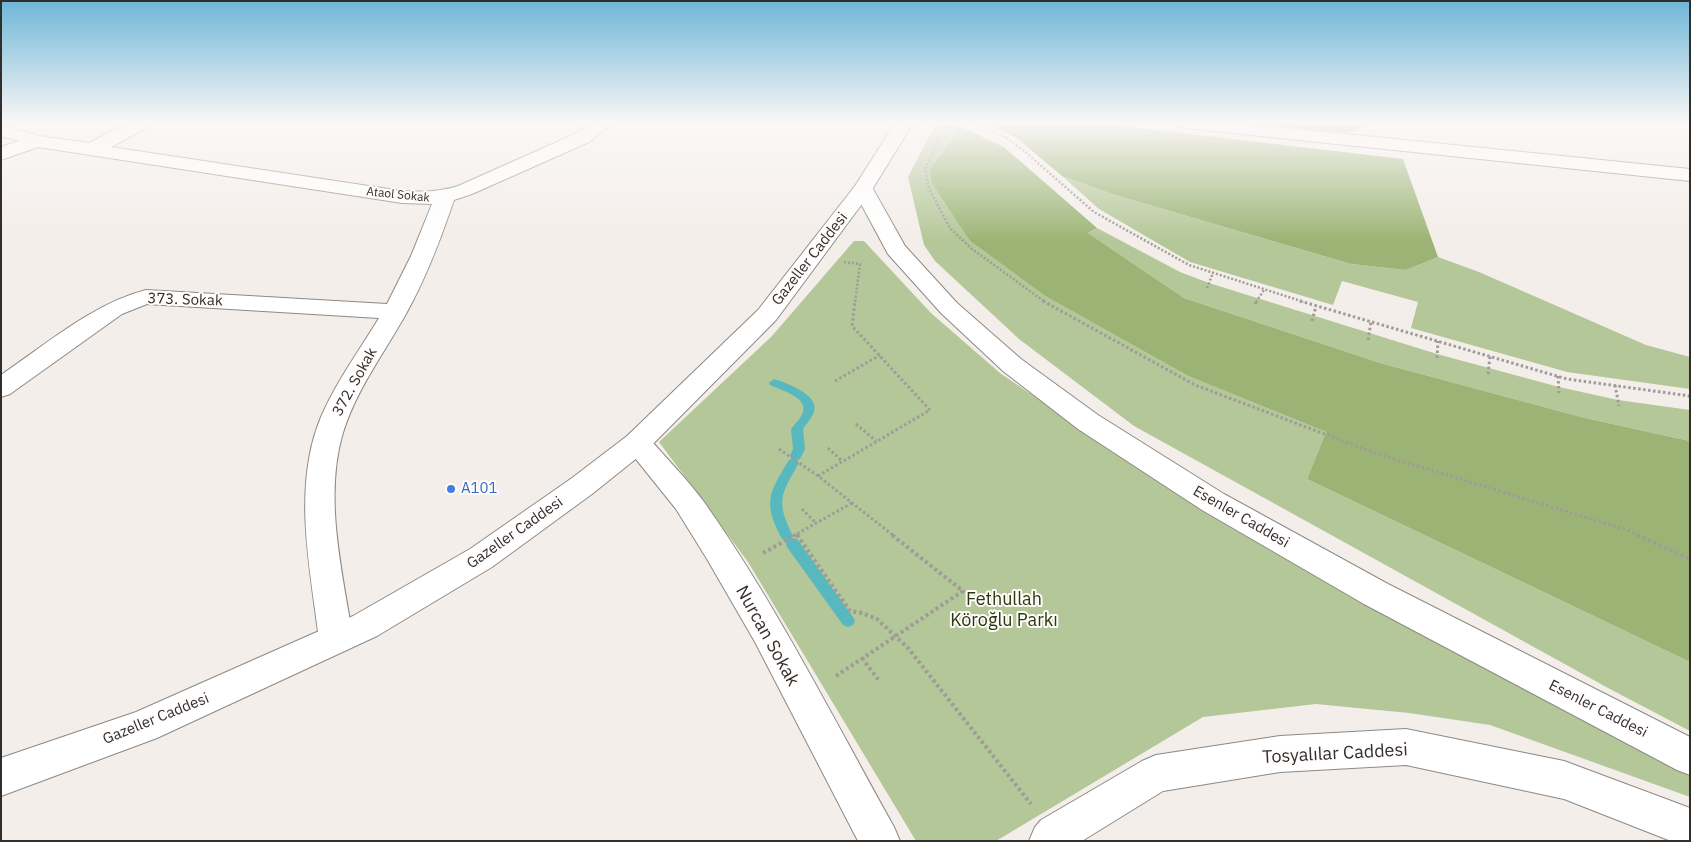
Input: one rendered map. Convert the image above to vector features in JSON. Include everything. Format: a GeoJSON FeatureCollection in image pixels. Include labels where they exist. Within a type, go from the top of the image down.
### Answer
{"type":"FeatureCollection","features":[{"type":"Feature","properties":{"kind":"street","name":"Ataol Sokak"},"geometry":{"type":"LineString","coordinates":[[178,162],[402,197],[431,199],[445,197],[526,162]]}},
{"type":"Feature","properties":{"kind":"street","name":"Gazeller Caddesi"},"geometry":{"type":"LineString","coordinates":[[1,777],[144,726],[302,656],[364,626],[481,558],[582,486],[637,443],[767,314],[863,189],[880,162]]}},
{"type":"Feature","properties":{"kind":"street"},"geometry":{"type":"LineString","coordinates":[[1561,162],[1690,175]]}},
{"type":"Feature","properties":{"kind":"street","name":"Esenler Caddesi"},"geometry":{"type":"LineString","coordinates":[[863,189],[896,249],[948,308],[1012,365],[1088,422],[1213,502],[1376,594],[1690,757]]}},
{"type":"Feature","properties":{"kind":"street","name":"372. Sokak"},"geometry":{"type":"LineString","coordinates":[[336,640],[321,492],[324,453],[336,412],[395,312],[418,267],[445,197]]}},
{"type":"Feature","properties":{"kind":"street","name":"373. Sokak"},"geometry":{"type":"LineString","coordinates":[[1,388],[114,309],[146,297],[395,312]]}},
{"type":"Feature","properties":{"kind":"street","name":"Nurcan Sokak"},"geometry":{"type":"LineString","coordinates":[[637,443],[692,509],[741,588],[880,841]]}},
{"type":"Feature","properties":{"kind":"street","name":"Tosyalılar Caddesi"},"geometry":{"type":"LineString","coordinates":[[1041,824],[1056,834],[1156,774],[1280,754],[1406,747],[1564,780],[1690,828]]}},
{"type":"Feature","properties":{"kind":"path"},"geometry":{"type":"LineString","coordinates":[[928,162],[925,169],[929,189],[950,228],[972,249],[1045,302],[1195,386],[1372,452],[1628,530],[1690,559]]}},
{"type":"Feature","properties":{"kind":"path"},"geometry":{"type":"LineString","coordinates":[[1037,162],[1094,212],[1189,265],[1316,306],[1558,376],[1690,396]]}},
{"type":"Feature","properties":{"kind":"path"},"geometry":{"type":"LineString","coordinates":[[818,476],[930,410],[852,326],[860,264],[838,261]]}},
{"type":"Feature","properties":{"kind":"path"},"geometry":{"type":"LineString","coordinates":[[1207,288],[1213,273]]}},
{"type":"Feature","properties":{"kind":"path"},"geometry":{"type":"LineString","coordinates":[[1255,304],[1264,290]]}},
{"type":"Feature","properties":{"kind":"path"},"geometry":{"type":"LineString","coordinates":[[1312,321],[1316,306]]}},
{"type":"Feature","properties":{"kind":"path"},"geometry":{"type":"LineString","coordinates":[[1368,340],[1371,322]]}},
{"type":"Feature","properties":{"kind":"path"},"geometry":{"type":"LineString","coordinates":[[1437,358],[1438,341]]}},
{"type":"Feature","properties":{"kind":"path"},"geometry":{"type":"LineString","coordinates":[[835,381],[880,355]]}},
{"type":"Feature","properties":{"kind":"path"},"geometry":{"type":"LineString","coordinates":[[1488,374],[1490,356]]}},
{"type":"Feature","properties":{"kind":"path"},"geometry":{"type":"LineString","coordinates":[[1558,376],[1560,393]]}},
{"type":"Feature","properties":{"kind":"path"},"geometry":{"type":"LineString","coordinates":[[1615,385],[1619,406]]}},
{"type":"Feature","properties":{"kind":"path"},"geometry":{"type":"LineString","coordinates":[[856,424],[876,441]]}},
{"type":"Feature","properties":{"kind":"path"},"geometry":{"type":"LineString","coordinates":[[779,448],[818,476],[963,591],[831,680]]}},
{"type":"Feature","properties":{"kind":"path"},"geometry":{"type":"LineString","coordinates":[[828,448],[842,461]]}},
{"type":"Feature","properties":{"kind":"path"},"geometry":{"type":"LineString","coordinates":[[756,557],[852,503]]}},
{"type":"Feature","properties":{"kind":"path"},"geometry":{"type":"LineString","coordinates":[[802,508],[816,523]]}},
{"type":"Feature","properties":{"kind":"path"},"geometry":{"type":"LineString","coordinates":[[797,534],[850,611],[872,614],[880,619],[894,637],[908,648],[1041,824]]}},
{"type":"Feature","properties":{"kind":"path"},"geometry":{"type":"LineString","coordinates":[[862,658],[880,682]]}},
{"type":"Feature","properties":{"kind":"green space"},"geometry":{"type":"Polygon","coordinates":[[[916,162],[935,162],[930,169],[970,241],[1045,296],[1188,376],[1326,432],[1307,479],[1690,662],[1690,731],[1608,688],[1134,426],[1019,339],[935,261],[924,245],[908,177],[916,162]]]}},
{"type":"Feature","properties":{"kind":"green space"},"geometry":{"type":"Polygon","coordinates":[[[935,162],[1022,162],[1097,228],[1088,233],[1184,298],[1380,363],[1585,418],[1690,441],[1690,662],[1307,479],[1326,432],[1188,376],[1045,296],[970,241],[932,183],[930,169],[935,162]]]}},
{"type":"Feature","properties":{"kind":"green space"},"geometry":{"type":"Polygon","coordinates":[[[1046,162],[1404,162],[1438,257],[1406,270],[1351,264],[1112,194],[1062,176],[1046,162]]]}},
{"type":"Feature","properties":{"kind":"green space"},"geometry":{"type":"Polygon","coordinates":[[[1062,176],[1112,194],[1351,264],[1406,270],[1438,257],[1479,272],[1646,345],[1690,357],[1690,389],[1567,372],[1411,328],[1418,302],[1342,281],[1333,305],[1190,262],[1099,209],[1062,176]]]}},
{"type":"Feature","properties":{"kind":"green space"},"geometry":{"type":"Polygon","coordinates":[[[1097,228],[1180,272],[1209,283],[1437,354],[1559,387],[1618,400],[1690,410],[1690,441],[1585,418],[1380,363],[1184,298],[1088,233],[1097,228]]]}},
{"type":"Feature","properties":{"kind":"green space","name":"Fethullah Köroğlu Parkı"},"geometry":{"type":"Polygon","coordinates":[[[854,241],[864,241],[931,313],[1000,373],[1154,478],[1353,598],[1690,775],[1690,797],[1490,725],[1409,713],[1316,704],[1203,717],[996,841],[916,841],[748,562],[659,442],[772,336],[854,241]]]}},
{"type":"Feature","properties":{"kind":"waterway"},"geometry":{"type":"LineString","coordinates":[[774,383],[802,395],[809,405],[809,412],[797,429],[799,449],[796,456]]}},
{"type":"Feature","properties":{"kind":"waterway"},"geometry":{"type":"LineString","coordinates":[[787,536],[777,514],[776,498],[781,483],[793,463]]}},
{"type":"Feature","properties":{"kind":"waterway"},"geometry":{"type":"LineString","coordinates":[[792,543],[848,621]]}},
{"type":"Feature","properties":{"kind":"place","name":"A101"},"geometry":{"type":"Point","coordinates":[451,489]}}]}
